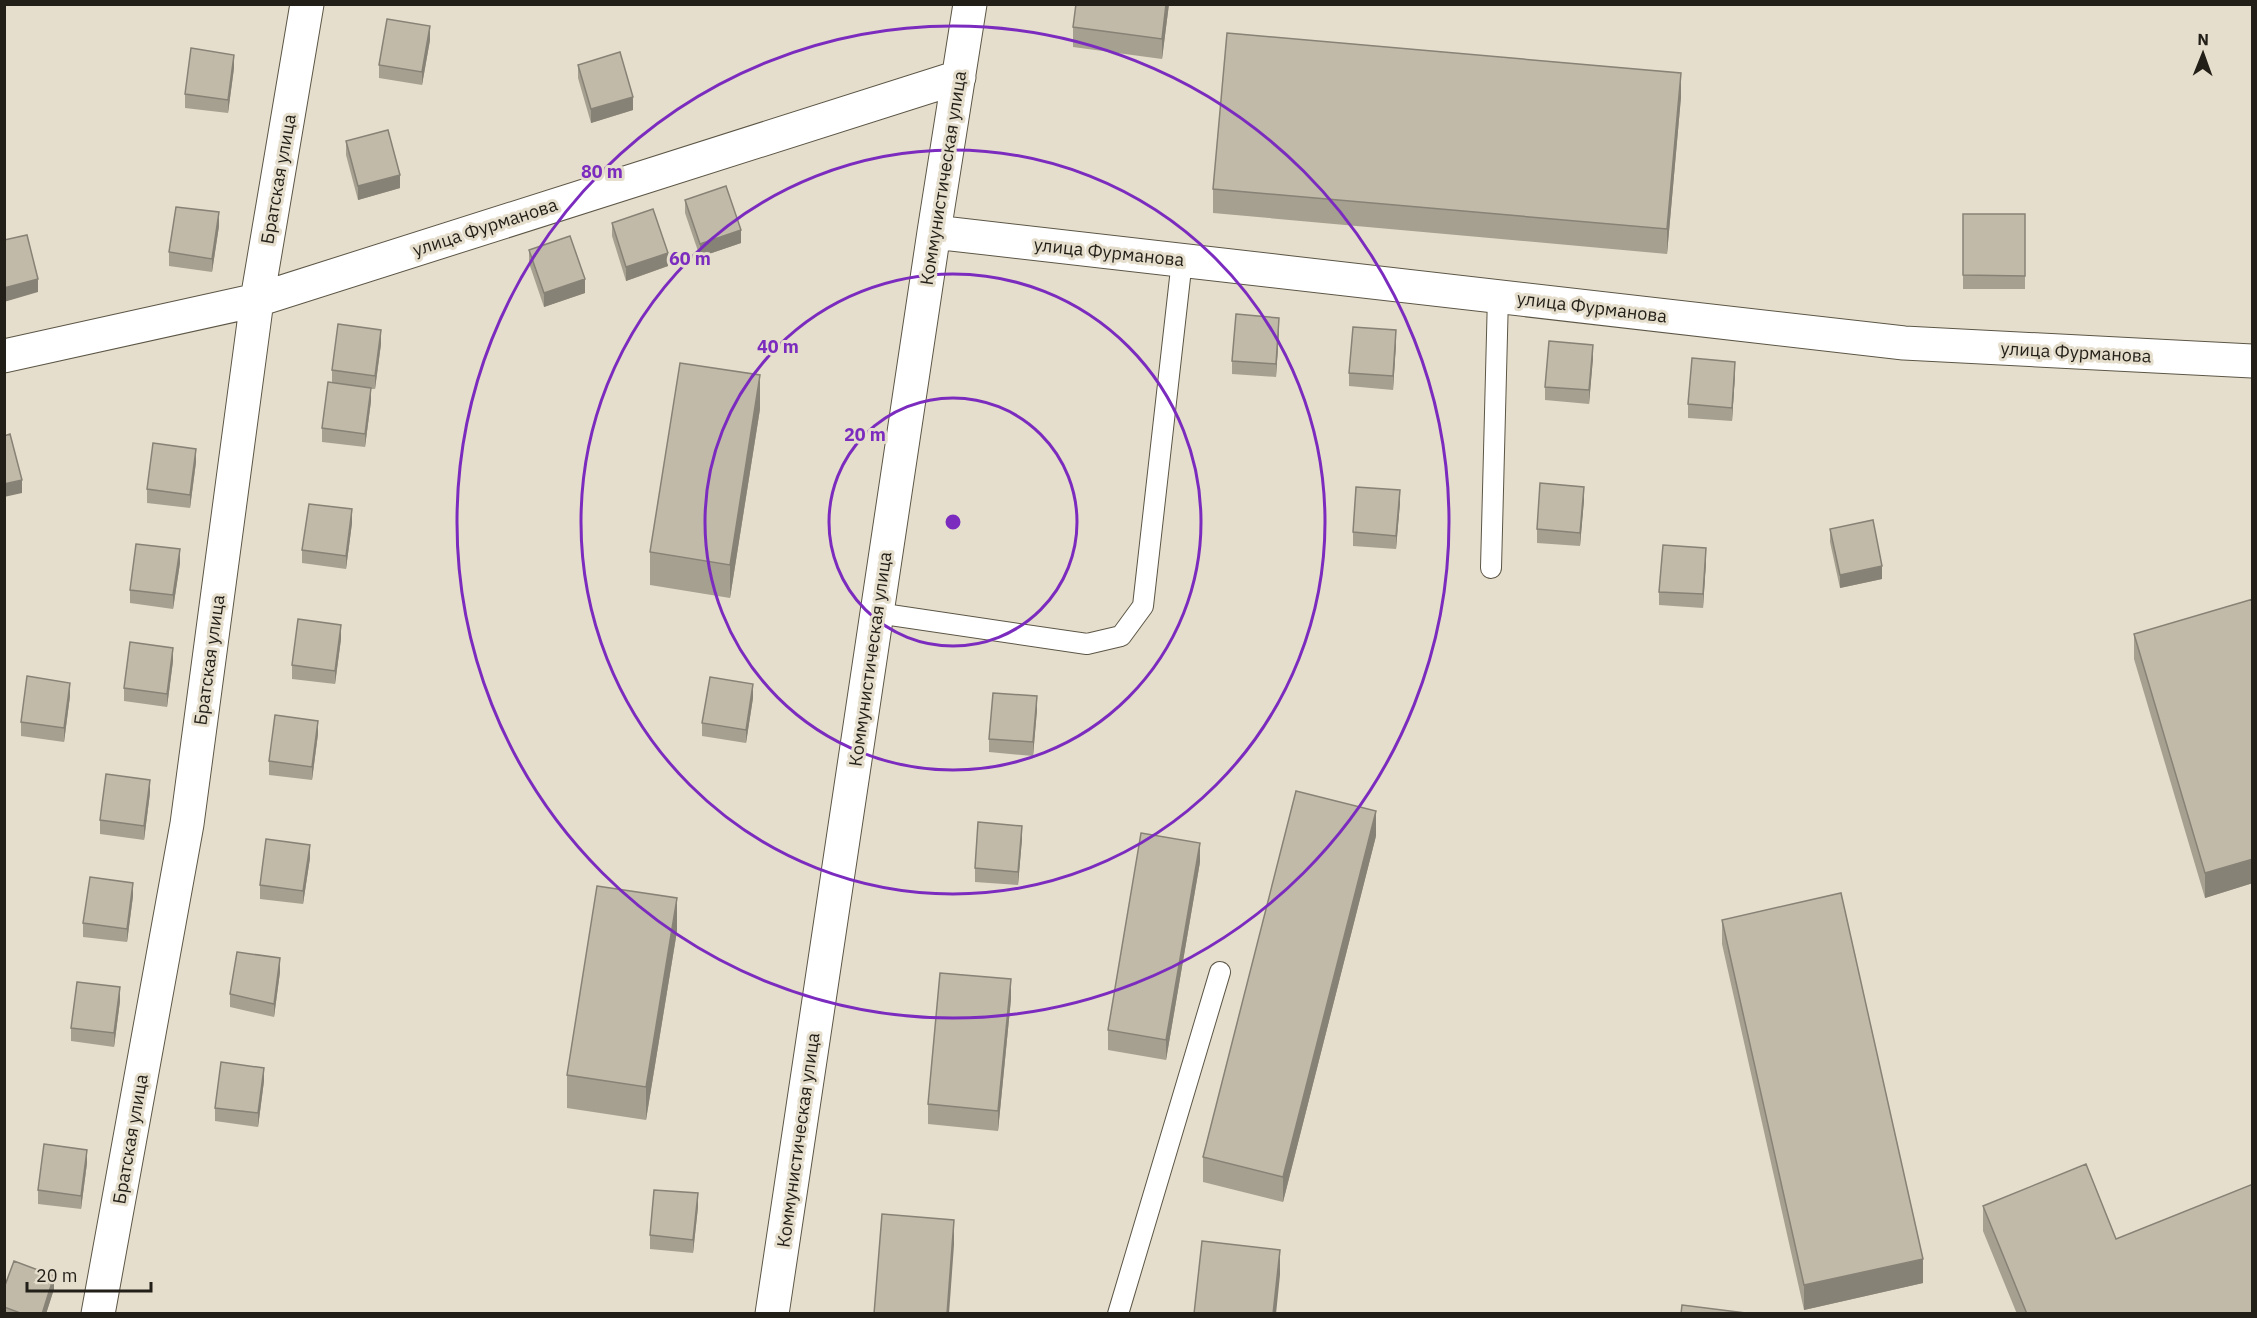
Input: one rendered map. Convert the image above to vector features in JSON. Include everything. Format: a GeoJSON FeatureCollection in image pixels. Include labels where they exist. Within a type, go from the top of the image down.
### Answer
{"type":"FeatureCollection","features":[{"type":"Feature","properties":{"kind":"street","name":"Братская улица"},"geometry":{"type":"LineString","coordinates":[[98,1314],[187,824],[257,300],[308,4]]}},
{"type":"Feature","properties":{"kind":"street","name":"Коммунистическая улица"},"geometry":{"type":"LineString","coordinates":[[772,1314],[970,4]]}},
{"type":"Feature","properties":{"kind":"street","name":"улица Фурманова"},"geometry":{"type":"LineString","coordinates":[[4,356],[257,300],[959,76]]}},
{"type":"Feature","properties":{"kind":"street","name":"улица Фурманова"},"geometry":{"type":"LineString","coordinates":[[934,232],[1904,343],[2253,361]]}},
{"type":"Feature","properties":{"kind":"lane"},"geometry":{"type":"LineString","coordinates":[[877,613],[1087,644],[1121,636],[1143,606],[1182,260]]}},
{"type":"Feature","properties":{"kind":"lane"},"geometry":{"type":"LineString","coordinates":[[1491,568],[1498,296]]}},
{"type":"Feature","properties":{"kind":"lane"},"geometry":{"type":"LineString","coordinates":[[1118,1314],[1220,972]]}},
{"type":"Feature","properties":{"kind":"building"},"geometry":{"type":"Polygon","coordinates":[[[1076,4],[1166,4],[1162,39],[1073,27],[1076,4]]]}},
{"type":"Feature","properties":{"kind":"building"},"geometry":{"type":"Polygon","coordinates":[[[387,19],[430,26],[422,72],[379,65],[387,19]]]}},
{"type":"Feature","properties":{"kind":"building"},"geometry":{"type":"Polygon","coordinates":[[[1227,33],[1681,73],[1667,229],[1213,189],[1227,33]]]}},
{"type":"Feature","properties":{"kind":"building"},"geometry":{"type":"Polygon","coordinates":[[[191,48],[234,55],[228,100],[185,94],[191,48]]]}},
{"type":"Feature","properties":{"kind":"building"},"geometry":{"type":"Polygon","coordinates":[[[620,52],[633,97],[591,109],[578,65],[620,52]]]}},
{"type":"Feature","properties":{"kind":"building"},"geometry":{"type":"Polygon","coordinates":[[[388,130],[400,175],[358,186],[346,141],[388,130]]]}},
{"type":"Feature","properties":{"kind":"building"},"geometry":{"type":"Polygon","coordinates":[[[726,186],[741,230],[700,244],[685,200],[726,186]]]}},
{"type":"Feature","properties":{"kind":"building"},"geometry":{"type":"Polygon","coordinates":[[[176,207],[219,212],[212,259],[169,252],[176,207]]]}},
{"type":"Feature","properties":{"kind":"building"},"geometry":{"type":"Polygon","coordinates":[[[653,209],[668,253],[626,267],[612,223],[653,209]]]}},
{"type":"Feature","properties":{"kind":"building"},"geometry":{"type":"Polygon","coordinates":[[[1963,214],[2025,214],[2025,276],[1963,275],[1963,214]]]}},
{"type":"Feature","properties":{"kind":"building"},"geometry":{"type":"Polygon","coordinates":[[[27,235],[38,279],[4,288],[4,240],[27,235]]]}},
{"type":"Feature","properties":{"kind":"building"},"geometry":{"type":"Polygon","coordinates":[[[570,236],[585,279],[544,293],[529,250],[570,236]]]}},
{"type":"Feature","properties":{"kind":"building"},"geometry":{"type":"Polygon","coordinates":[[[1236,314],[1279,318],[1276,364],[1232,361],[1236,314]]]}},
{"type":"Feature","properties":{"kind":"building"},"geometry":{"type":"Polygon","coordinates":[[[338,324],[381,330],[375,376],[332,370],[338,324]]]}},
{"type":"Feature","properties":{"kind":"building"},"geometry":{"type":"Polygon","coordinates":[[[1353,327],[1396,330],[1393,376],[1349,373],[1353,327]]]}},
{"type":"Feature","properties":{"kind":"building"},"geometry":{"type":"Polygon","coordinates":[[[1549,341],[1593,345],[1589,390],[1545,387],[1549,341]]]}},
{"type":"Feature","properties":{"kind":"building"},"geometry":{"type":"Polygon","coordinates":[[[1692,358],[1735,362],[1732,408],[1688,404],[1692,358]]]}},
{"type":"Feature","properties":{"kind":"building"},"geometry":{"type":"Polygon","coordinates":[[[680,363],[760,375],[730,565],[650,552],[680,363]]]}},
{"type":"Feature","properties":{"kind":"building"},"geometry":{"type":"Polygon","coordinates":[[[328,382],[371,388],[365,434],[322,428],[328,382]]]}},
{"type":"Feature","properties":{"kind":"building"},"geometry":{"type":"Polygon","coordinates":[[[10,434],[22,480],[4,484],[4,436],[10,434]]]}},
{"type":"Feature","properties":{"kind":"building"},"geometry":{"type":"Polygon","coordinates":[[[153,443],[196,449],[190,495],[147,489],[153,443]]]}},
{"type":"Feature","properties":{"kind":"building"},"geometry":{"type":"Polygon","coordinates":[[[1540,483],[1584,487],[1580,533],[1537,529],[1540,483]]]}},
{"type":"Feature","properties":{"kind":"building"},"geometry":{"type":"Polygon","coordinates":[[[1356,487],[1400,490],[1396,536],[1353,532],[1356,487]]]}},
{"type":"Feature","properties":{"kind":"building"},"geometry":{"type":"Polygon","coordinates":[[[309,504],[352,509],[346,556],[302,550],[309,504]]]}},
{"type":"Feature","properties":{"kind":"building"},"geometry":{"type":"Polygon","coordinates":[[[1873,520],[1882,566],[1840,575],[1830,529],[1873,520]]]}},
{"type":"Feature","properties":{"kind":"building"},"geometry":{"type":"Polygon","coordinates":[[[136,544],[180,549],[173,595],[130,590],[136,544]]]}},
{"type":"Feature","properties":{"kind":"building"},"geometry":{"type":"Polygon","coordinates":[[[1663,545],[1706,548],[1703,594],[1659,592],[1663,545]]]}},
{"type":"Feature","properties":{"kind":"building"},"geometry":{"type":"Polygon","coordinates":[[[2253,599],[2253,859],[2205,873],[2134,634],[2253,599]]]}},
{"type":"Feature","properties":{"kind":"building"},"geometry":{"type":"Polygon","coordinates":[[[298,619],[341,625],[335,671],[292,665],[298,619]]]}},
{"type":"Feature","properties":{"kind":"building"},"geometry":{"type":"Polygon","coordinates":[[[130,642],[173,648],[167,694],[124,688],[130,642]]]}},
{"type":"Feature","properties":{"kind":"building"},"geometry":{"type":"Polygon","coordinates":[[[27,676],[70,683],[64,728],[21,722],[27,676]]]}},
{"type":"Feature","properties":{"kind":"building"},"geometry":{"type":"Polygon","coordinates":[[[710,677],[753,684],[746,730],[702,723],[710,677]]]}},
{"type":"Feature","properties":{"kind":"building"},"geometry":{"type":"Polygon","coordinates":[[[993,693],[1037,696],[1033,742],[989,739],[993,693]]]}},
{"type":"Feature","properties":{"kind":"building"},"geometry":{"type":"Polygon","coordinates":[[[275,715],[318,721],[312,767],[269,761],[275,715]]]}},
{"type":"Feature","properties":{"kind":"building"},"geometry":{"type":"Polygon","coordinates":[[[106,774],[150,780],[144,826],[100,820],[106,774]]]}},
{"type":"Feature","properties":{"kind":"building"},"geometry":{"type":"Polygon","coordinates":[[[1296,791],[1376,811],[1283,1177],[1203,1157],[1296,791]]]}},
{"type":"Feature","properties":{"kind":"building"},"geometry":{"type":"Polygon","coordinates":[[[978,822],[1022,826],[1018,872],[975,868],[978,822]]]}},
{"type":"Feature","properties":{"kind":"building"},"geometry":{"type":"Polygon","coordinates":[[[1141,833],[1200,843],[1166,1040],[1108,1030],[1141,833]]]}},
{"type":"Feature","properties":{"kind":"building"},"geometry":{"type":"Polygon","coordinates":[[[266,839],[310,845],[303,891],[260,885],[266,839]]]}},
{"type":"Feature","properties":{"kind":"building"},"geometry":{"type":"Polygon","coordinates":[[[90,877],[133,883],[127,929],[83,923],[90,877]]]}},
{"type":"Feature","properties":{"kind":"building"},"geometry":{"type":"Polygon","coordinates":[[[597,886],[677,898],[646,1087],[567,1075],[597,886]]]}},
{"type":"Feature","properties":{"kind":"building"},"geometry":{"type":"Polygon","coordinates":[[[1841,893],[1923,1259],[1804,1285],[1722,920],[1841,893]]]}},
{"type":"Feature","properties":{"kind":"building"},"geometry":{"type":"Polygon","coordinates":[[[237,952],[280,958],[274,1004],[230,994],[237,952]]]}},
{"type":"Feature","properties":{"kind":"building"},"geometry":{"type":"Polygon","coordinates":[[[940,973],[1011,979],[998,1111],[928,1104],[940,973]]]}},
{"type":"Feature","properties":{"kind":"building"},"geometry":{"type":"Polygon","coordinates":[[[77,982],[120,987],[114,1033],[71,1028],[77,982]]]}},
{"type":"Feature","properties":{"kind":"building"},"geometry":{"type":"Polygon","coordinates":[[[221,1062],[264,1068],[258,1113],[215,1108],[221,1062]]]}},
{"type":"Feature","properties":{"kind":"building"},"geometry":{"type":"Polygon","coordinates":[[[44,1144],[87,1150],[81,1196],[38,1190],[44,1144]]]}},
{"type":"Feature","properties":{"kind":"building"},"geometry":{"type":"Polygon","coordinates":[[[2086,1164],[2116,1239],[2253,1184],[2253,1314],[2027,1314],[1983,1206],[2086,1164]]]}},
{"type":"Feature","properties":{"kind":"building"},"geometry":{"type":"Polygon","coordinates":[[[654,1190],[698,1193],[693,1240],[650,1235],[654,1190]]]}},
{"type":"Feature","properties":{"kind":"building"},"geometry":{"type":"Polygon","coordinates":[[[882,1214],[954,1220],[947,1314],[874,1314],[882,1214]]]}},
{"type":"Feature","properties":{"kind":"building"},"geometry":{"type":"Polygon","coordinates":[[[1202,1241],[1280,1250],[1273,1314],[1194,1314],[1202,1241]]]}},
{"type":"Feature","properties":{"kind":"building"},"geometry":{"type":"Polygon","coordinates":[[[14,1261],[54,1276],[42,1314],[23,1314],[4,1307],[4,1288],[14,1261]]]}},
{"type":"Feature","properties":{"kind":"building"},"geometry":{"type":"Polygon","coordinates":[[[1682,1305],[1754,1314],[1681,1314],[1682,1305]]]}}]}
